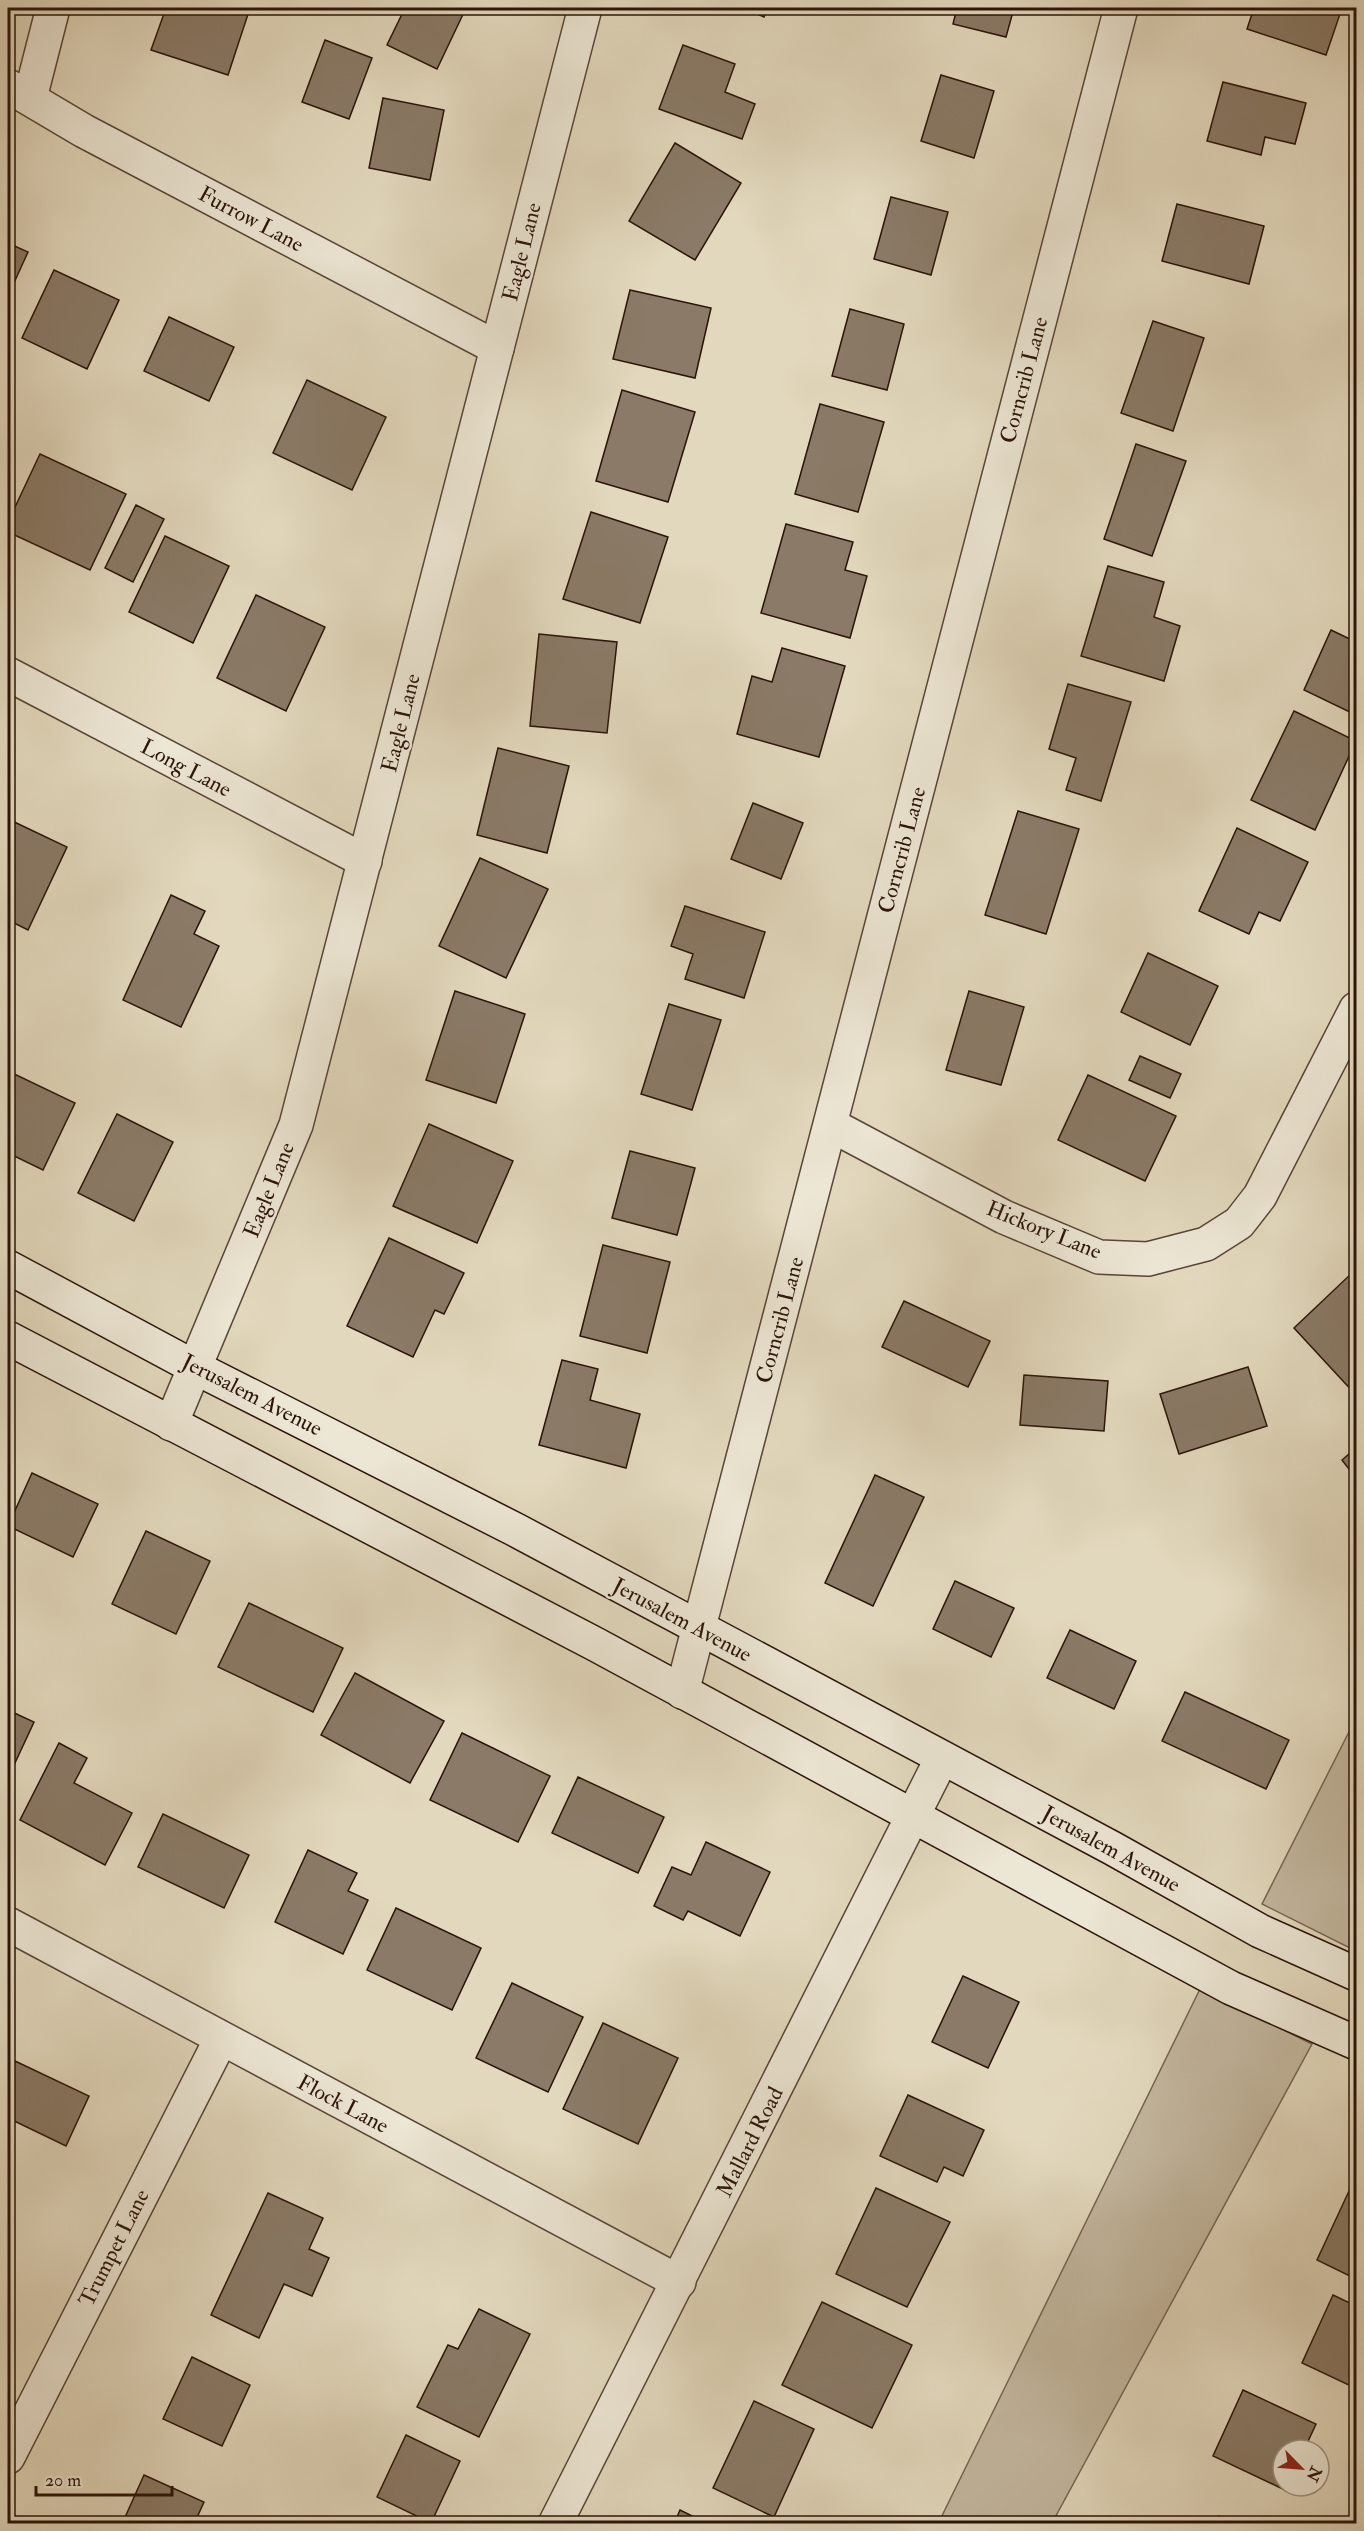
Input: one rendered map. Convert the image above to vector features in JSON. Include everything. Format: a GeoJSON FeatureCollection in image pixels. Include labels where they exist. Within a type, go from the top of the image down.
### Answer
{"type":"FeatureCollection","features":[{"type":"Feature","properties":{"kind":"street"},"geometry":{"type":"LineString","coordinates":[[19,92],[53,8]]}},
{"type":"Feature","properties":{"kind":"street","name":"Eagle Lane"},"geometry":{"type":"LineString","coordinates":[[171,1424],[296,1125],[585,8]]}},
{"type":"Feature","properties":{"kind":"street","name":"Corncrib Lane"},"geometry":{"type":"LineString","coordinates":[[682,1692],[1121,8]]}},
{"type":"Feature","properties":{"kind":"street","name":"Furrow Lane"},"geometry":{"type":"LineString","coordinates":[[19,92],[84,131],[497,348]]}},
{"type":"Feature","properties":{"kind":"street","name":"Long Lane"},"geometry":{"type":"LineString","coordinates":[[8,674],[365,861]]}},
{"type":"Feature","properties":{"kind":"street","name":"Hickory Lane"},"geometry":{"type":"LineString","coordinates":[[831,1125],[1004,1217],[1099,1257],[1148,1259],[1206,1244],[1239,1223],[1260,1196],[1356,1009]]}},
{"type":"Feature","properties":{"kind":"street","name":"Jerusalem Avenue"},"geometry":{"type":"LineString","coordinates":[[8,1267],[196,1368],[516,1530],[1112,1848],[1260,1931],[1356,1974]]}},
{"type":"Feature","properties":{"kind":"street"},"geometry":{"type":"LineString","coordinates":[[8,1338],[682,1692],[1231,1988],[1356,2043]]}},
{"type":"Feature","properties":{"kind":"street","name":"Mallard Road"},"geometry":{"type":"LineString","coordinates":[[555,2523],[679,2282],[942,1758]]}},
{"type":"Feature","properties":{"kind":"street","name":"Flock Lane"},"geometry":{"type":"LineString","coordinates":[[8,1924],[679,2282]]}},
{"type":"Feature","properties":{"kind":"street","name":"Trumpet Lane"},"geometry":{"type":"LineString","coordinates":[[8,2457],[221,2039]]}},
{"type":"Feature","properties":{"kind":"shaded area"},"geometry":{"type":"Polygon","coordinates":[[[1356,1718],[1356,1951],[1262,1904],[1356,1718]]]}},
{"type":"Feature","properties":{"kind":"shaded area"},"geometry":{"type":"Polygon","coordinates":[[[1200,1989],[1312,2044],[1052,2523],[938,2524],[1200,1989]]]}},
{"type":"Feature","properties":{"kind":"building"},"geometry":{"type":"Polygon","coordinates":[[[166,8],[250,8],[228,75],[151,50],[166,8]]]}},
{"type":"Feature","properties":{"kind":"building"},"geometry":{"type":"Polygon","coordinates":[[[405,8],[466,8],[437,69],[387,45],[405,8]]]}},
{"type":"Feature","properties":{"kind":"building"},"geometry":{"type":"Polygon","coordinates":[[[743,8],[768,8],[764,17],[743,8]]]}},
{"type":"Feature","properties":{"kind":"building"},"geometry":{"type":"Polygon","coordinates":[[[957,8],[1014,8],[1006,37],[953,24],[957,8]]]}},
{"type":"Feature","properties":{"kind":"building"},"geometry":{"type":"Polygon","coordinates":[[[1254,8],[1342,8],[1326,55],[1247,29],[1254,8]]]}},
{"type":"Feature","properties":{"kind":"building"},"geometry":{"type":"Polygon","coordinates":[[[325,40],[372,58],[349,119],[302,102],[325,40]]]}},
{"type":"Feature","properties":{"kind":"building"},"geometry":{"type":"Polygon","coordinates":[[[683,45],[735,64],[725,92],[755,104],[742,139],[659,109],[683,45]]]}},
{"type":"Feature","properties":{"kind":"building"},"geometry":{"type":"Polygon","coordinates":[[[941,75],[994,91],[974,158],[921,141],[941,75]]]}},
{"type":"Feature","properties":{"kind":"building"},"geometry":{"type":"Polygon","coordinates":[[[1223,82],[1306,103],[1295,144],[1265,137],[1261,155],[1207,141],[1223,82]]]}},
{"type":"Feature","properties":{"kind":"building"},"geometry":{"type":"Polygon","coordinates":[[[383,98],[444,110],[430,180],[369,168],[383,98]]]}},
{"type":"Feature","properties":{"kind":"building"},"geometry":{"type":"Polygon","coordinates":[[[675,143],[741,183],[695,260],[629,221],[675,143]]]}},
{"type":"Feature","properties":{"kind":"building"},"geometry":{"type":"Polygon","coordinates":[[[891,197],[948,212],[931,275],[874,259],[891,197]]]}},
{"type":"Feature","properties":{"kind":"building"},"geometry":{"type":"Polygon","coordinates":[[[1177,204],[1264,226],[1249,284],[1162,261],[1177,204]]]}},
{"type":"Feature","properties":{"kind":"building"},"geometry":{"type":"Polygon","coordinates":[[[8,243],[28,252],[8,296],[8,243]]]}},
{"type":"Feature","properties":{"kind":"building"},"geometry":{"type":"Polygon","coordinates":[[[54,270],[119,300],[87,369],[22,338],[54,270]]]}},
{"type":"Feature","properties":{"kind":"building"},"geometry":{"type":"Polygon","coordinates":[[[630,290],[711,308],[695,378],[613,359],[630,290]]]}},
{"type":"Feature","properties":{"kind":"building"},"geometry":{"type":"Polygon","coordinates":[[[850,309],[904,324],[887,390],[832,376],[850,309]]]}},
{"type":"Feature","properties":{"kind":"building"},"geometry":{"type":"Polygon","coordinates":[[[169,317],[234,347],[209,401],[144,371],[169,317]]]}},
{"type":"Feature","properties":{"kind":"building"},"geometry":{"type":"Polygon","coordinates":[[[1153,321],[1204,338],[1173,431],[1121,413],[1153,321]]]}},
{"type":"Feature","properties":{"kind":"building"},"geometry":{"type":"Polygon","coordinates":[[[307,380],[386,417],[352,490],[273,453],[307,380]]]}},
{"type":"Feature","properties":{"kind":"building"},"geometry":{"type":"Polygon","coordinates":[[[622,390],[695,412],[668,502],[596,481],[622,390]]]}},
{"type":"Feature","properties":{"kind":"building"},"geometry":{"type":"Polygon","coordinates":[[[820,404],[884,422],[858,512],[795,494],[820,404]]]}},
{"type":"Feature","properties":{"kind":"building"},"geometry":{"type":"Polygon","coordinates":[[[1136,444],[1186,461],[1152,556],[1104,539],[1136,444]]]}},
{"type":"Feature","properties":{"kind":"building"},"geometry":{"type":"Polygon","coordinates":[[[40,454],[126,494],[90,570],[8,532],[8,522],[40,454]]]}},
{"type":"Feature","properties":{"kind":"building"},"geometry":{"type":"Polygon","coordinates":[[[136,505],[164,519],[133,582],[105,568],[136,505]]]}},
{"type":"Feature","properties":{"kind":"building"},"geometry":{"type":"Polygon","coordinates":[[[591,512],[668,537],[640,623],[563,599],[591,512]]]}},
{"type":"Feature","properties":{"kind":"building"},"geometry":{"type":"Polygon","coordinates":[[[786,524],[853,542],[845,570],[867,576],[850,638],[761,613],[786,524]]]}},
{"type":"Feature","properties":{"kind":"building"},"geometry":{"type":"Polygon","coordinates":[[[165,536],[229,566],[193,643],[129,612],[165,536]]]}},
{"type":"Feature","properties":{"kind":"building"},"geometry":{"type":"Polygon","coordinates":[[[1108,566],[1164,582],[1154,617],[1180,626],[1164,681],[1081,656],[1108,566]]]}},
{"type":"Feature","properties":{"kind":"building"},"geometry":{"type":"Polygon","coordinates":[[[256,595],[325,627],[286,711],[217,678],[256,595]]]}},
{"type":"Feature","properties":{"kind":"building"},"geometry":{"type":"Polygon","coordinates":[[[1331,630],[1356,642],[1356,715],[1304,690],[1331,630]]]}},
{"type":"Feature","properties":{"kind":"building"},"geometry":{"type":"Polygon","coordinates":[[[539,634],[617,642],[607,733],[530,726],[539,634]]]}},
{"type":"Feature","properties":{"kind":"building"},"geometry":{"type":"Polygon","coordinates":[[[782,648],[845,666],[819,757],[737,734],[752,676],[772,682],[782,648]]]}},
{"type":"Feature","properties":{"kind":"building"},"geometry":{"type":"Polygon","coordinates":[[[1068,684],[1131,702],[1101,801],[1066,790],[1076,758],[1049,749],[1068,684]]]}},
{"type":"Feature","properties":{"kind":"building"},"geometry":{"type":"Polygon","coordinates":[[[1294,711],[1356,741],[1315,830],[1251,800],[1294,711]]]}},
{"type":"Feature","properties":{"kind":"building"},"geometry":{"type":"Polygon","coordinates":[[[498,748],[569,766],[547,853],[477,835],[498,748]]]}},
{"type":"Feature","properties":{"kind":"building"},"geometry":{"type":"Polygon","coordinates":[[[753,803],[803,823],[781,879],[731,859],[753,803]]]}},
{"type":"Feature","properties":{"kind":"building"},"geometry":{"type":"Polygon","coordinates":[[[1018,811],[1079,829],[1046,934],[985,915],[1018,811]]]}},
{"type":"Feature","properties":{"kind":"building"},"geometry":{"type":"Polygon","coordinates":[[[8,819],[67,847],[28,930],[8,920],[8,819]]]}},
{"type":"Feature","properties":{"kind":"building"},"geometry":{"type":"Polygon","coordinates":[[[1237,828],[1308,862],[1280,921],[1259,912],[1249,934],[1199,911],[1237,828]]]}},
{"type":"Feature","properties":{"kind":"building"},"geometry":{"type":"Polygon","coordinates":[[[480,858],[548,889],[506,978],[439,946],[480,858]]]}},
{"type":"Feature","properties":{"kind":"building"},"geometry":{"type":"Polygon","coordinates":[[[171,895],[205,911],[194,934],[219,946],[181,1027],[123,1000],[171,895]]]}},
{"type":"Feature","properties":{"kind":"building"},"geometry":{"type":"Polygon","coordinates":[[[685,906],[765,932],[744,998],[685,979],[693,954],[671,946],[685,906]]]}},
{"type":"Feature","properties":{"kind":"building"},"geometry":{"type":"Polygon","coordinates":[[[1148,953],[1218,986],[1190,1045],[1121,1012],[1148,953]]]}},
{"type":"Feature","properties":{"kind":"building"},"geometry":{"type":"Polygon","coordinates":[[[455,991],[525,1014],[496,1103],[426,1080],[455,991]]]}},
{"type":"Feature","properties":{"kind":"building"},"geometry":{"type":"Polygon","coordinates":[[[969,991],[1024,1007],[1001,1085],[946,1070],[969,991]]]}},
{"type":"Feature","properties":{"kind":"building"},"geometry":{"type":"Polygon","coordinates":[[[669,1004],[721,1020],[692,1110],[641,1094],[669,1004]]]}},
{"type":"Feature","properties":{"kind":"building"},"geometry":{"type":"Polygon","coordinates":[[[1140,1056],[1181,1074],[1170,1098],[1129,1080],[1140,1056]]]}},
{"type":"Feature","properties":{"kind":"building"},"geometry":{"type":"Polygon","coordinates":[[[8,1071],[75,1103],[43,1170],[8,1153],[8,1071]]]}},
{"type":"Feature","properties":{"kind":"building"},"geometry":{"type":"Polygon","coordinates":[[[1088,1075],[1176,1116],[1145,1181],[1058,1140],[1088,1075]]]}},
{"type":"Feature","properties":{"kind":"building"},"geometry":{"type":"Polygon","coordinates":[[[117,1114],[173,1142],[134,1221],[78,1193],[117,1114]]]}},
{"type":"Feature","properties":{"kind":"building"},"geometry":{"type":"Polygon","coordinates":[[[429,1124],[513,1161],[477,1243],[393,1206],[429,1124]]]}},
{"type":"Feature","properties":{"kind":"building"},"geometry":{"type":"Polygon","coordinates":[[[630,1151],[695,1168],[677,1235],[612,1218],[630,1151]]]}},
{"type":"Feature","properties":{"kind":"building"},"geometry":{"type":"Polygon","coordinates":[[[389,1238],[464,1273],[444,1314],[435,1310],[413,1357],[347,1326],[389,1238]]]}},
{"type":"Feature","properties":{"kind":"building"},"geometry":{"type":"Polygon","coordinates":[[[603,1245],[670,1262],[647,1353],[580,1336],[603,1245]]]}},
{"type":"Feature","properties":{"kind":"building"},"geometry":{"type":"Polygon","coordinates":[[[1353,1272],[1356,1276],[1356,1395],[1294,1328],[1353,1272]]]}},
{"type":"Feature","properties":{"kind":"building"},"geometry":{"type":"Polygon","coordinates":[[[904,1301],[990,1341],[968,1387],[882,1347],[904,1301]]]}},
{"type":"Feature","properties":{"kind":"building"},"geometry":{"type":"Polygon","coordinates":[[[562,1360],[598,1369],[590,1400],[640,1414],[626,1468],[539,1445],[562,1360]]]}},
{"type":"Feature","properties":{"kind":"building"},"geometry":{"type":"Polygon","coordinates":[[[1248,1367],[1267,1426],[1179,1454],[1160,1394],[1248,1367]]]}},
{"type":"Feature","properties":{"kind":"building"},"geometry":{"type":"Polygon","coordinates":[[[1024,1375],[1108,1381],[1104,1431],[1020,1425],[1024,1375]]]}},
{"type":"Feature","properties":{"kind":"building"},"geometry":{"type":"Polygon","coordinates":[[[1356,1448],[1356,1478],[1342,1460],[1356,1448]]]}},
{"type":"Feature","properties":{"kind":"building"},"geometry":{"type":"Polygon","coordinates":[[[32,1473],[98,1504],[73,1557],[8,1526],[32,1473]]]}},
{"type":"Feature","properties":{"kind":"building"},"geometry":{"type":"Polygon","coordinates":[[[875,1475],[924,1497],[873,1606],[825,1583],[875,1475]]]}},
{"type":"Feature","properties":{"kind":"building"},"geometry":{"type":"Polygon","coordinates":[[[146,1531],[210,1561],[176,1634],[112,1604],[146,1531]]]}},
{"type":"Feature","properties":{"kind":"building"},"geometry":{"type":"Polygon","coordinates":[[[955,1581],[1014,1608],[991,1657],[933,1629],[955,1581]]]}},
{"type":"Feature","properties":{"kind":"building"},"geometry":{"type":"Polygon","coordinates":[[[249,1603],[343,1648],[313,1712],[218,1667],[249,1603]]]}},
{"type":"Feature","properties":{"kind":"building"},"geometry":{"type":"Polygon","coordinates":[[[1070,1630],[1136,1661],[1114,1709],[1047,1678],[1070,1630]]]}},
{"type":"Feature","properties":{"kind":"building"},"geometry":{"type":"Polygon","coordinates":[[[355,1673],[444,1721],[410,1783],[321,1735],[355,1673]]]}},
{"type":"Feature","properties":{"kind":"building"},"geometry":{"type":"Polygon","coordinates":[[[1185,1692],[1289,1740],[1266,1789],[1162,1741],[1185,1692]]]}},
{"type":"Feature","properties":{"kind":"building"},"geometry":{"type":"Polygon","coordinates":[[[8,1710],[34,1722],[8,1778],[8,1710]]]}},
{"type":"Feature","properties":{"kind":"building"},"geometry":{"type":"Polygon","coordinates":[[[462,1733],[550,1776],[518,1842],[430,1800],[462,1733]]]}},
{"type":"Feature","properties":{"kind":"building"},"geometry":{"type":"Polygon","coordinates":[[[59,1743],[87,1758],[74,1783],[132,1813],[105,1865],[20,1820],[59,1743]]]}},
{"type":"Feature","properties":{"kind":"building"},"geometry":{"type":"Polygon","coordinates":[[[578,1777],[664,1817],[638,1873],[552,1833],[578,1777]]]}},
{"type":"Feature","properties":{"kind":"building"},"geometry":{"type":"Polygon","coordinates":[[[163,1814],[249,1855],[224,1908],[138,1867],[163,1814]]]}},
{"type":"Feature","properties":{"kind":"building"},"geometry":{"type":"Polygon","coordinates":[[[706,1842],[770,1872],[740,1936],[688,1911],[683,1920],[654,1906],[672,1867],[691,1875],[706,1842]]]}},
{"type":"Feature","properties":{"kind":"building"},"geometry":{"type":"Polygon","coordinates":[[[308,1850],[357,1873],[348,1891],[368,1900],[343,1954],[275,1922],[308,1850]]]}},
{"type":"Feature","properties":{"kind":"building"},"geometry":{"type":"Polygon","coordinates":[[[396,1908],[481,1948],[452,2010],[367,1970],[396,1908]]]}},
{"type":"Feature","properties":{"kind":"building"},"geometry":{"type":"Polygon","coordinates":[[[963,1976],[1019,2002],[988,2068],[932,2042],[963,1976]]]}},
{"type":"Feature","properties":{"kind":"building"},"geometry":{"type":"Polygon","coordinates":[[[512,1983],[583,2017],[548,2092],[476,2058],[512,1983]]]}},
{"type":"Feature","properties":{"kind":"building"},"geometry":{"type":"Polygon","coordinates":[[[603,2023],[678,2058],[638,2144],[563,2109],[603,2023]]]}},
{"type":"Feature","properties":{"kind":"building"},"geometry":{"type":"Polygon","coordinates":[[[15,2061],[89,2096],[66,2146],[8,2118],[8,2078],[15,2061]]]}},
{"type":"Feature","properties":{"kind":"building"},"geometry":{"type":"Polygon","coordinates":[[[908,2095],[984,2130],[963,2176],[944,2167],[937,2182],[880,2156],[908,2095]]]}},
{"type":"Feature","properties":{"kind":"building"},"geometry":{"type":"Polygon","coordinates":[[[1356,2176],[1356,2279],[1317,2260],[1356,2176]]]}},
{"type":"Feature","properties":{"kind":"building"},"geometry":{"type":"Polygon","coordinates":[[[876,2188],[950,2222],[907,2307],[836,2274],[876,2188]]]}},
{"type":"Feature","properties":{"kind":"building"},"geometry":{"type":"Polygon","coordinates":[[[268,2193],[323,2218],[309,2249],[329,2258],[312,2296],[284,2284],[259,2338],[211,2315],[268,2193]]]}},
{"type":"Feature","properties":{"kind":"building"},"geometry":{"type":"Polygon","coordinates":[[[1333,2295],[1356,2306],[1356,2380],[1353,2387],[1302,2363],[1333,2295]]]}},
{"type":"Feature","properties":{"kind":"building"},"geometry":{"type":"Polygon","coordinates":[[[822,2302],[912,2345],[872,2428],[782,2385],[822,2302]]]}},
{"type":"Feature","properties":{"kind":"building"},"geometry":{"type":"Polygon","coordinates":[[[479,2309],[530,2334],[479,2437],[417,2407],[448,2345],[458,2349],[479,2309]]]}},
{"type":"Feature","properties":{"kind":"building"},"geometry":{"type":"Polygon","coordinates":[[[192,2357],[250,2385],[222,2446],[163,2419],[192,2357]]]}},
{"type":"Feature","properties":{"kind":"building"},"geometry":{"type":"Polygon","coordinates":[[[1243,2390],[1316,2424],[1310,2438],[1271,2438],[1271,2483],[1213,2456],[1243,2390]]]}},
{"type":"Feature","properties":{"kind":"building"},"geometry":{"type":"Polygon","coordinates":[[[754,2401],[814,2429],[774,2517],[713,2488],[754,2401]]]}},
{"type":"Feature","properties":{"kind":"building"},"geometry":{"type":"Polygon","coordinates":[[[406,2435],[460,2461],[431,2523],[377,2497],[406,2435]]]}},
{"type":"Feature","properties":{"kind":"building"},"geometry":{"type":"Polygon","coordinates":[[[144,2475],[204,2502],[194,2524],[122,2524],[144,2475]]]}},
{"type":"Feature","properties":{"kind":"building"},"geometry":{"type":"Polygon","coordinates":[[[680,2510],[708,2524],[674,2524],[680,2510]]]}},
{"type":"Feature","properties":{"kind":"building"},"geometry":{"type":"Polygon","coordinates":[[[1219,2516],[1234,2524],[1215,2524],[1219,2516]]]}}]}
